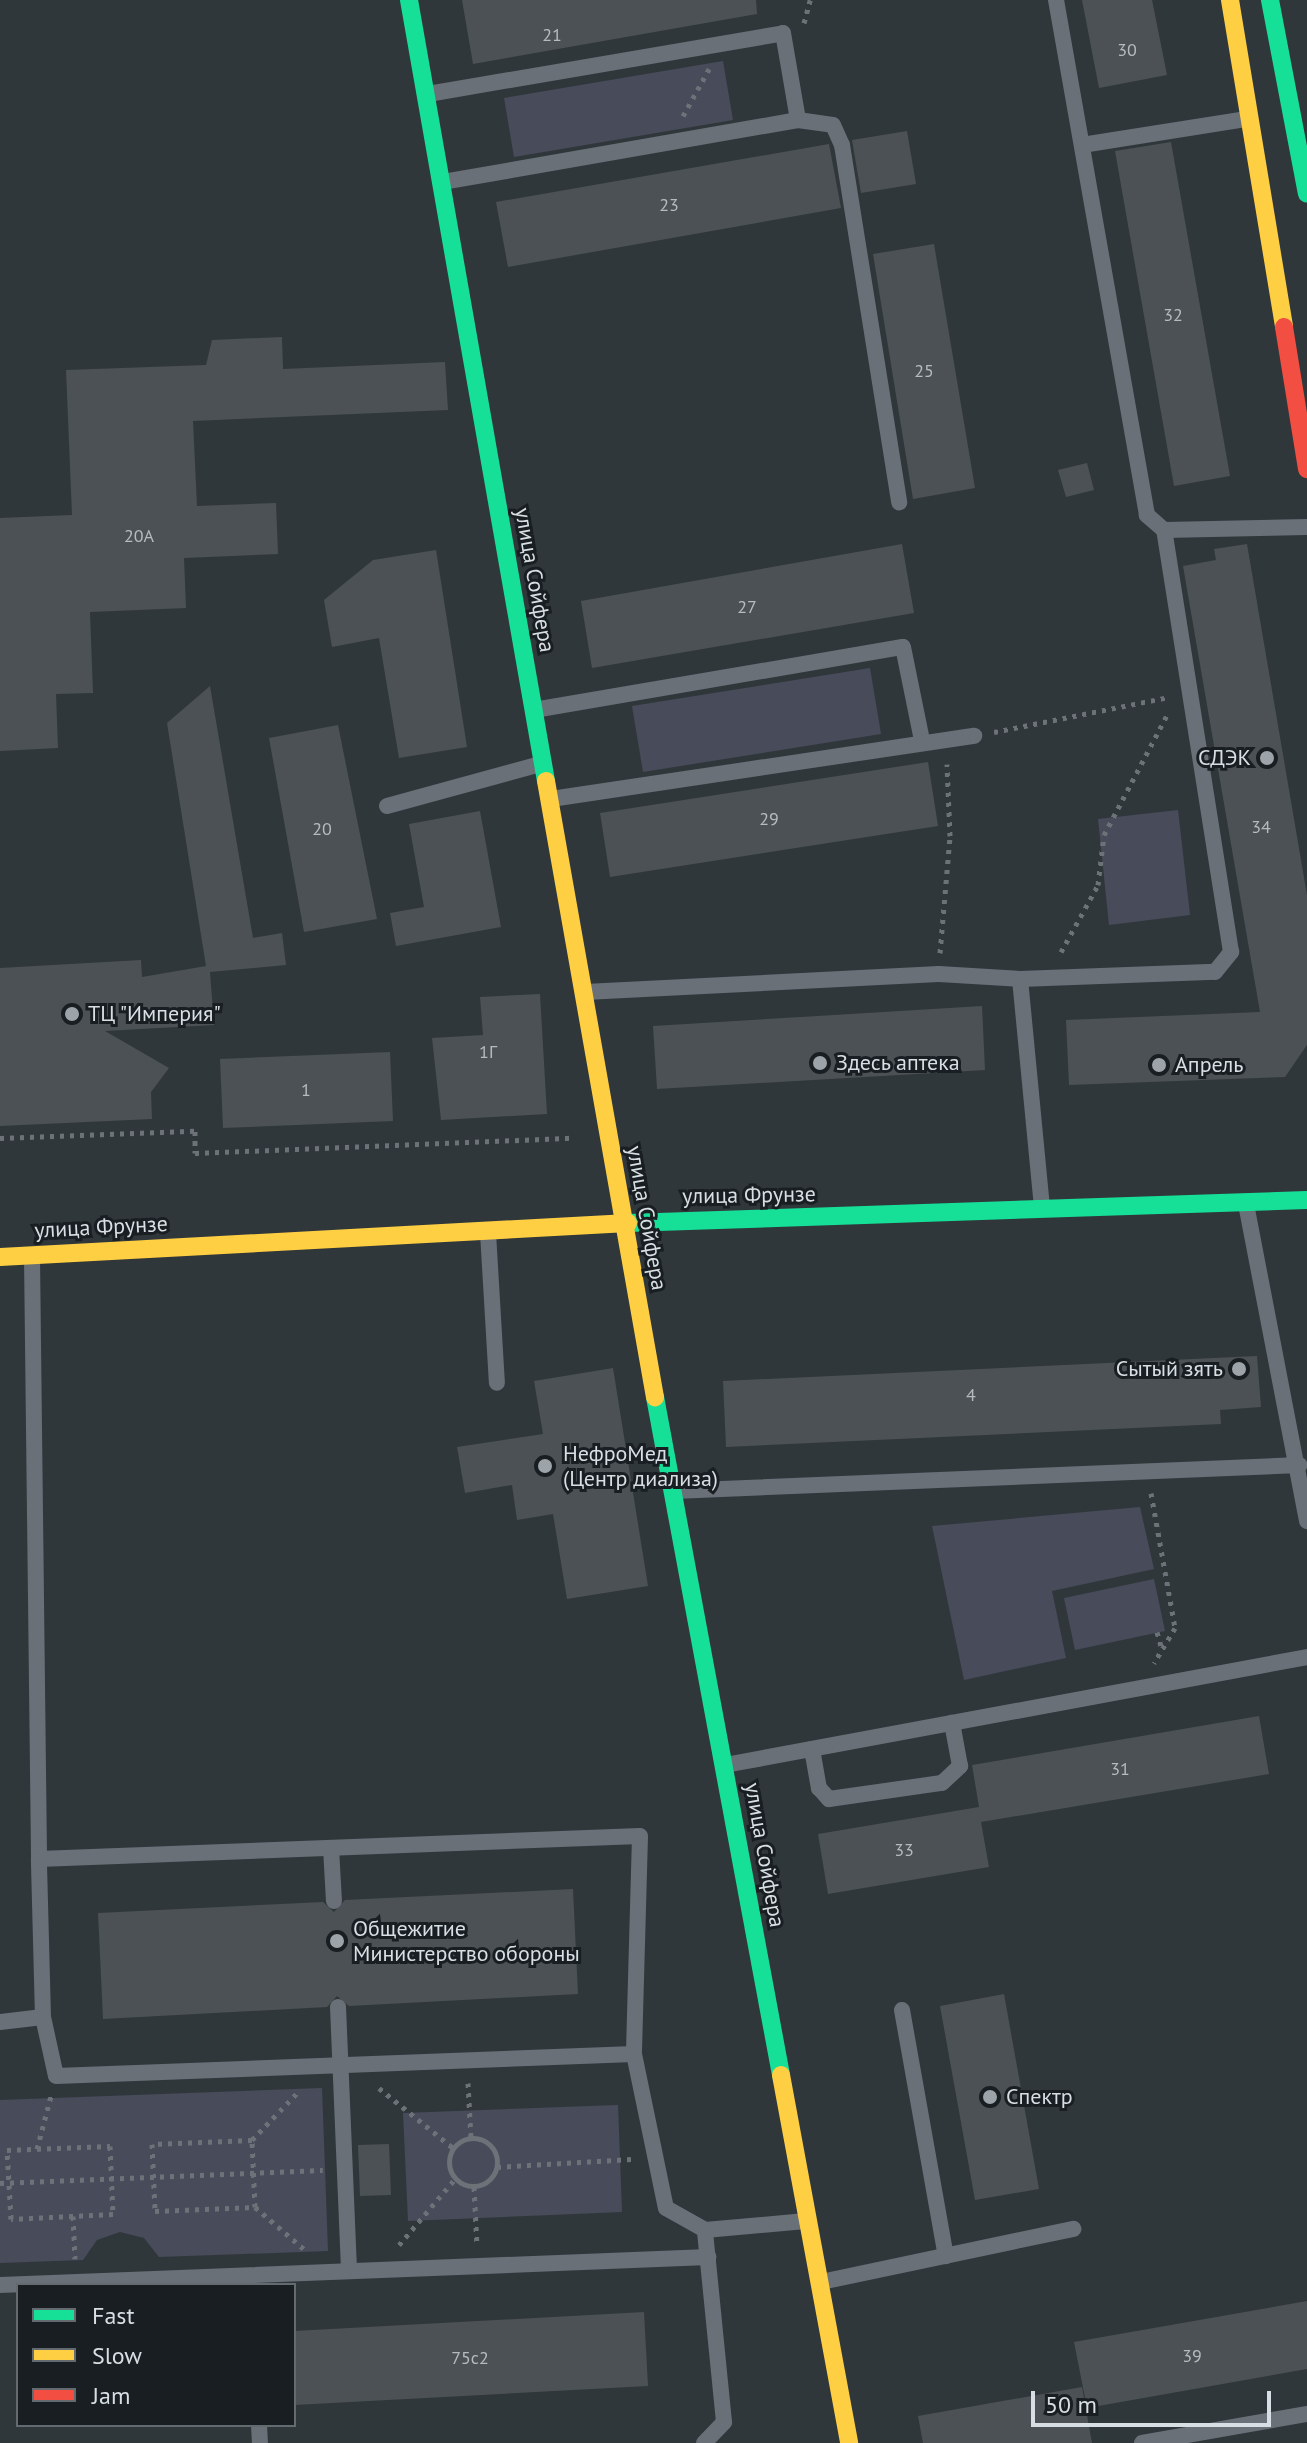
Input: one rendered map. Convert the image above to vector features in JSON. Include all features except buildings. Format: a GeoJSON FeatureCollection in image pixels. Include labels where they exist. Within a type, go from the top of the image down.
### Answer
{"type":"FeatureCollection","features":[{"type":"Feature","properties":{"kind":"street","name":"улица Сойфера"},"geometry":{"type":"LineString","coordinates":[[409,0],[623,1224],[849,2443]]}},
{"type":"Feature","properties":{"kind":"street"},"geometry":{"type":"LineString","coordinates":[[1230,0],[1307,469]]}},
{"type":"Feature","properties":{"kind":"street"},"geometry":{"type":"LineString","coordinates":[[1270,0],[1307,194]]}},
{"type":"Feature","properties":{"kind":"street","name":"улица Фрунзе"},"geometry":{"type":"LineString","coordinates":[[0,1257],[623,1224],[1042,1213],[1307,1200]]}},
{"type":"Feature","properties":{"kind":"lane"},"geometry":{"type":"LineString","coordinates":[[583,992],[939,974],[1020,979],[1215,972],[1231,952],[1164,530],[1147,515],[1056,0]]}},
{"type":"Feature","properties":{"kind":"lane"},"geometry":{"type":"LineString","coordinates":[[426,95],[783,33],[798,120]]}},
{"type":"Feature","properties":{"kind":"lane"},"geometry":{"type":"LineString","coordinates":[[1082,145],[1250,119]]}},
{"type":"Feature","properties":{"kind":"lane"},"geometry":{"type":"LineString","coordinates":[[441,182],[798,120],[833,125],[842,145],[899,502]]}},
{"type":"Feature","properties":{"kind":"lane"},"geometry":{"type":"LineString","coordinates":[[1164,530],[1307,527]]}},
{"type":"Feature","properties":{"kind":"lane"},"geometry":{"type":"LineString","coordinates":[[534,710],[903,647],[922,740]]}},
{"type":"Feature","properties":{"kind":"lane"},"geometry":{"type":"LineString","coordinates":[[549,800],[922,740],[945,742],[974,736]]}},
{"type":"Feature","properties":{"kind":"lane"},"geometry":{"type":"LineString","coordinates":[[387,806],[543,763]]}},
{"type":"Feature","properties":{"kind":"lane"},"geometry":{"type":"LineString","coordinates":[[1020,979],[1042,1213]]}},
{"type":"Feature","properties":{"kind":"lane"},"geometry":{"type":"LineString","coordinates":[[1245,1201],[1299,1465],[1307,1521]]}},
{"type":"Feature","properties":{"kind":"lane"},"geometry":{"type":"LineString","coordinates":[[488,1232],[497,1383]]}},
{"type":"Feature","properties":{"kind":"lane"},"geometry":{"type":"LineString","coordinates":[[32,1255],[43,2017],[56,2076],[634,2054]]}},
{"type":"Feature","properties":{"kind":"lane"},"geometry":{"type":"LineString","coordinates":[[673,1491],[1147,1468],[1299,1465]]}},
{"type":"Feature","properties":{"kind":"lane"},"geometry":{"type":"LineString","coordinates":[[724,1765],[1307,1657]]}},
{"type":"Feature","properties":{"kind":"lane"},"geometry":{"type":"LineString","coordinates":[[812,1749],[819,1788],[844,1801],[952,1781],[960,1766],[952,1723]]}},
{"type":"Feature","properties":{"kind":"lane"},"geometry":{"type":"LineString","coordinates":[[39,1859],[640,1836],[634,2054],[666,2208],[705,2230],[806,2221]]}},
{"type":"Feature","properties":{"kind":"lane"},"geometry":{"type":"LineString","coordinates":[[331,1848],[334,1901]]}},
{"type":"Feature","properties":{"kind":"lane"},"geometry":{"type":"LineString","coordinates":[[338,2007],[344,2169],[340,2272]]}},
{"type":"Feature","properties":{"kind":"lane"},"geometry":{"type":"LineString","coordinates":[[902,2010],[946,2256]]}},
{"type":"Feature","properties":{"kind":"lane"},"geometry":{"type":"LineString","coordinates":[[0,2022],[43,2017]]}},
{"type":"Feature","properties":{"kind":"lane"},"geometry":{"type":"LineString","coordinates":[[819,2282],[1073,2229]]}},
{"type":"Feature","properties":{"kind":"lane"},"geometry":{"type":"LineString","coordinates":[[704,2443],[724,2422],[705,2230]]}},
{"type":"Feature","properties":{"kind":"lane"},"geometry":{"type":"LineString","coordinates":[[51,2283],[253,2280],[378,2270],[708,2257]]}},
{"type":"Feature","properties":{"kind":"lane"},"geometry":{"type":"LineString","coordinates":[[1142,2443],[1307,2414]]}},
{"type":"Feature","properties":{"kind":"path"},"geometry":{"type":"LineString","coordinates":[[668,143],[723,43]]}},
{"type":"Feature","properties":{"kind":"path"},"geometry":{"type":"LineString","coordinates":[[1004,730],[1183,694],[1104,835],[1098,885],[1064,950],[1020,979]]}},
{"type":"Feature","properties":{"kind":"path"},"geometry":{"type":"LineString","coordinates":[[939,974],[950,836],[945,742]]}},
{"type":"Feature","properties":{"kind":"path"},"geometry":{"type":"LineString","coordinates":[[0,1138],[195,1131],[195,1153],[577,1137]]}},
{"type":"Feature","properties":{"kind":"path"},"geometry":{"type":"LineString","coordinates":[[1138,1689],[1175,1628],[1147,1468]]}},
{"type":"Feature","properties":{"kind":"path"},"geometry":{"type":"LineString","coordinates":[[1157,1632],[1162,1650]]}},
{"type":"Feature","properties":{"kind":"path"},"geometry":{"type":"LineString","coordinates":[[467,2060],[471,2138]]}},
{"type":"Feature","properties":{"kind":"path"},"geometry":{"type":"LineString","coordinates":[[340,2272],[255,2207],[155,2211],[152,2144],[252,2140],[338,2065],[453,2148]]}},
{"type":"Feature","properties":{"kind":"path"},"geometry":{"type":"LineString","coordinates":[[37,2149],[56,2076]]}},
{"type":"Feature","properties":{"kind":"path"},"geometry":{"type":"LineString","coordinates":[[453,2148],[471,2138]]}},
{"type":"Feature","properties":{"kind":"path"},"geometry":{"type":"LineString","coordinates":[[471,2138],[491,2146],[497,2167]]}},
{"type":"Feature","properties":{"kind":"path"},"geometry":{"type":"LineString","coordinates":[[252,2140],[255,2207]]}},
{"type":"Feature","properties":{"kind":"path"},"geometry":{"type":"LineString","coordinates":[[110,2146],[111,2178],[113,2214],[11,2219],[7,2150],[110,2146]]}},
{"type":"Feature","properties":{"kind":"path"},"geometry":{"type":"LineString","coordinates":[[378,2270],[455,2179],[453,2148]]}},
{"type":"Feature","properties":{"kind":"path"},"geometry":{"type":"LineString","coordinates":[[474,2187],[497,2167],[656,2158]]}},
{"type":"Feature","properties":{"kind":"path"},"geometry":{"type":"LineString","coordinates":[[0,2183],[344,2169]]}},
{"type":"Feature","properties":{"kind":"path"},"geometry":{"type":"LineString","coordinates":[[455,2179],[474,2187]]}},
{"type":"Feature","properties":{"kind":"path"},"geometry":{"type":"LineString","coordinates":[[474,2187],[478,2266]]}},
{"type":"Feature","properties":{"kind":"path"},"geometry":{"type":"LineString","coordinates":[[73,2216],[76,2282]]}},
{"type":"Feature","properties":{"kind":"shaded area"},"geometry":{"type":"Polygon","coordinates":[[[723,61],[733,120],[514,157],[504,98],[723,61]]]}},
{"type":"Feature","properties":{"kind":"shaded area"},"geometry":{"type":"Polygon","coordinates":[[[870,668],[881,734],[643,772],[632,706],[870,668]]]}},
{"type":"Feature","properties":{"kind":"shaded area"},"geometry":{"type":"Polygon","coordinates":[[[1178,810],[1190,915],[1109,925],[1098,819],[1178,810]]]}},
{"type":"Feature","properties":{"kind":"shaded area"},"geometry":{"type":"Polygon","coordinates":[[[1140,1507],[1154,1569],[1052,1591],[1066,1658],[964,1680],[932,1526],[1140,1507]]]}},
{"type":"Feature","properties":{"kind":"shaded area"},"geometry":{"type":"Polygon","coordinates":[[[1154,1579],[1165,1631],[1075,1650],[1064,1598],[1154,1579]]]}},
{"type":"Feature","properties":{"kind":"shaded area"},"geometry":{"type":"Polygon","coordinates":[[[322,2088],[328,2251],[159,2257],[144,2238],[120,2232],[97,2240],[83,2260],[0,2263],[0,2100],[322,2088]]]}},
{"type":"Feature","properties":{"kind":"shaded area"},"geometry":{"type":"Polygon","coordinates":[[[618,2105],[622,2212],[408,2221],[403,2113],[618,2105]]]}},
{"type":"Feature","properties":{"kind":"traffic: fast"},"geometry":{"type":"LineString","coordinates":[[409,0],[546,781]]}},
{"type":"Feature","properties":{"kind":"traffic: fast"},"geometry":{"type":"LineString","coordinates":[[1270,0],[1307,194]]}},
{"type":"Feature","properties":{"kind":"traffic: fast"},"geometry":{"type":"LineString","coordinates":[[628,1223],[1307,1200]]}},
{"type":"Feature","properties":{"kind":"traffic: fast"},"geometry":{"type":"LineString","coordinates":[[655,1397],[781,2075]]}},
{"type":"Feature","properties":{"kind":"traffic: slow"},"geometry":{"type":"LineString","coordinates":[[1230,0],[1284,327]]}},
{"type":"Feature","properties":{"kind":"traffic: slow"},"geometry":{"type":"LineString","coordinates":[[546,781],[655,1397]]}},
{"type":"Feature","properties":{"kind":"traffic: slow"},"geometry":{"type":"LineString","coordinates":[[0,1257],[628,1223]]}},
{"type":"Feature","properties":{"kind":"traffic: slow"},"geometry":{"type":"LineString","coordinates":[[781,2075],[849,2443]]}},
{"type":"Feature","properties":{"kind":"traffic: jam"},"geometry":{"type":"LineString","coordinates":[[1284,327],[1307,469]]}},
{"type":"Feature","properties":{"kind":"place","name":"СДЭК"},"geometry":{"type":"Point","coordinates":[1267,758]}},
{"type":"Feature","properties":{"kind":"place","name":"ТЦ \"Империя\""},"geometry":{"type":"Point","coordinates":[72,1014]}},
{"type":"Feature","properties":{"kind":"place","name":"Здесь аптека"},"geometry":{"type":"Point","coordinates":[820,1063]}},
{"type":"Feature","properties":{"kind":"place","name":"Апрель"},"geometry":{"type":"Point","coordinates":[1159,1065]}},
{"type":"Feature","properties":{"kind":"place","name":"Сытый зять"},"geometry":{"type":"Point","coordinates":[1239,1369]}},
{"type":"Feature","properties":{"kind":"place","name":"НефроМед (Центр диализа)"},"geometry":{"type":"Point","coordinates":[545,1466]}},
{"type":"Feature","properties":{"kind":"place","name":"Общежитие Министерство обороны"},"geometry":{"type":"Point","coordinates":[337,1941]}},
{"type":"Feature","properties":{"kind":"place","name":"Спектр"},"geometry":{"type":"Point","coordinates":[990,2097]}}]}
